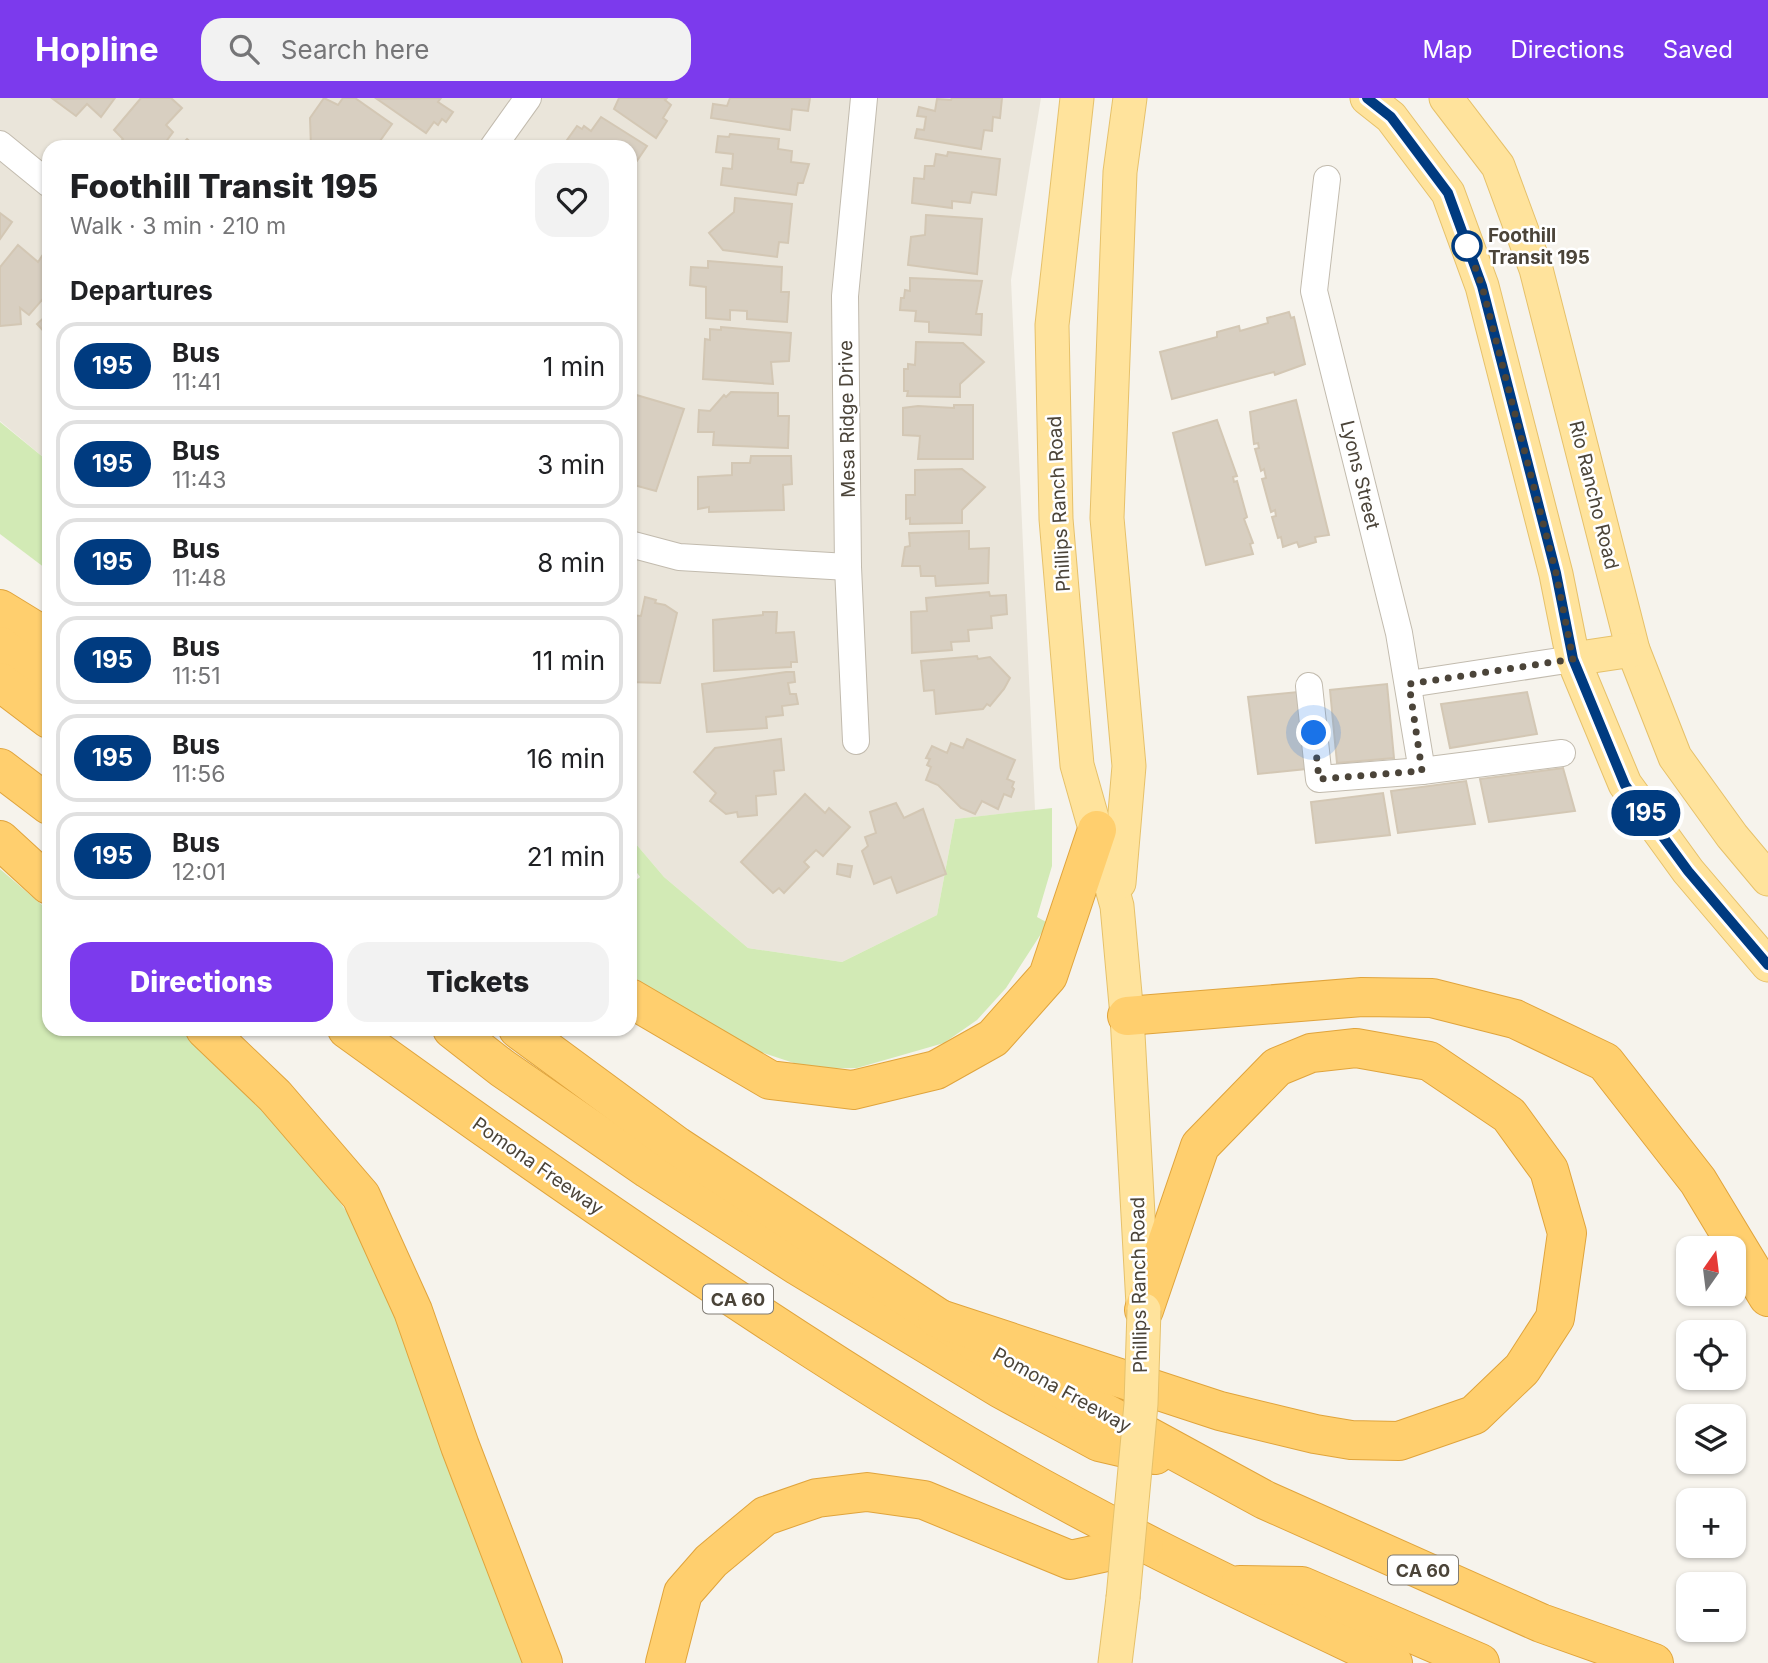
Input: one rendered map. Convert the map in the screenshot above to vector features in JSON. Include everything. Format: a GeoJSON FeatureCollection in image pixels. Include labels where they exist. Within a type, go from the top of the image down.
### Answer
{"type":"FeatureCollection","features":[{"type":"Feature","properties":{"kind":"highway"},"geometry":{"type":"LineString","coordinates":[[0,609],[42,635]]}},
{"type":"Feature","properties":{"kind":"highway"},"geometry":{"type":"LineString","coordinates":[[0,646],[42,678]]}},
{"type":"Feature","properties":{"kind":"highway"},"geometry":{"type":"LineString","coordinates":[[0,682],[42,714]]}},
{"type":"Feature","properties":{"kind":"highway"},"geometry":{"type":"LineString","coordinates":[[3,767],[42,799]]}},
{"type":"Feature","properties":{"kind":"highway"},"geometry":{"type":"LineString","coordinates":[[637,1002],[770,1080],[853,1090],[936,1070],[993,1038],[1048,976],[1097,830]]}},
{"type":"Feature","properties":{"kind":"highway"},"geometry":{"type":"LineString","coordinates":[[0,840],[42,879]]}},
{"type":"Feature","properties":{"kind":"highway"},"geometry":{"type":"LineString","coordinates":[[1127,1016],[1362,997],[1432,998],[1515,1019],[1605,1062],[1698,1181],[1768,1297]]}},
{"type":"Feature","properties":{"kind":"highway"},"geometry":{"type":"LineString","coordinates":[[212,1036],[275,1096],[361,1196],[413,1311],[460,1446],[542,1663]]}},
{"type":"Feature","properties":{"kind":"highway","name":"Pomona Freeway"},"geometry":{"type":"LineString","coordinates":[[357,1036],[573,1192],[913,1413],[1144,1544],[1393,1663]]}},
{"type":"Feature","properties":{"kind":"highway"},"geometry":{"type":"LineString","coordinates":[[461,1036],[502,1068],[648,1169],[798,1266],[1001,1389],[1099,1442],[1198,1464]]}},
{"type":"Feature","properties":{"kind":"highway","name":"Pomona Freeway"},"geometry":{"type":"LineString","coordinates":[[528,1036],[677,1146],[975,1342],[1265,1500],[1541,1623],[1654,1663]]}},
{"type":"Feature","properties":{"kind":"highway"},"geometry":{"type":"LineString","coordinates":[[937,1318],[1220,1411],[1315,1434],[1351,1440],[1399,1441],[1474,1415],[1522,1369],[1555,1318],[1567,1233],[1549,1170],[1509,1115],[1429,1060],[1356,1048],[1311,1053],[1277,1067],[1200,1146],[1143,1310]]}},
{"type":"Feature","properties":{"kind":"highway"},"geometry":{"type":"LineString","coordinates":[[665,1663],[683,1593],[711,1561],[765,1516],[817,1498],[867,1492],[924,1500],[1070,1560],[1144,1544]]}},
{"type":"Feature","properties":{"kind":"highway"},"geometry":{"type":"LineString","coordinates":[[1227,1585],[1302,1586],[1480,1663]]}},
{"type":"Feature","properties":{"kind":"main road","name":"Phillips Ranch Road"},"geometry":{"type":"LineString","coordinates":[[1077,98],[1052,325],[1056,519],[1077,765],[1116,906],[1127,1016],[1143,1310],[1141,1404],[1115,1663]]}},
{"type":"Feature","properties":{"kind":"main road","name":"Phillips Ranch Road"},"geometry":{"type":"LineString","coordinates":[[1116,906],[1129,766],[1108,518],[1120,172],[1130,98]]}},
{"type":"Feature","properties":{"kind":"main road"},"geometry":{"type":"LineString","coordinates":[[1367,98],[1391,117],[1448,193],[1482,286],[1556,573],[1573,659],[1625,785],[1688,871],[1768,965]]}},
{"type":"Feature","properties":{"kind":"main road","name":"Rio Rancho Road"},"geometry":{"type":"LineString","coordinates":[[1446,98],[1498,166],[1536,269],[1633,650],[1675,757],[1732,836],[1768,878]]}},
{"type":"Feature","properties":{"kind":"main road"},"geometry":{"type":"LineString","coordinates":[[1573,659],[1633,650]]}},
{"type":"Feature","properties":{"kind":"street"},"geometry":{"type":"LineString","coordinates":[[498,140],[528,98]]}},
{"type":"Feature","properties":{"kind":"street","name":"Mesa Ridge Drive"},"geometry":{"type":"LineString","coordinates":[[856,741],[848,567],[845,296],[864,98]]}},
{"type":"Feature","properties":{"kind":"street"},"geometry":{"type":"LineString","coordinates":[[0,144],[42,178]]}},
{"type":"Feature","properties":{"kind":"street","name":"Lyons Street"},"geometry":{"type":"LineString","coordinates":[[1327,179],[1314,291],[1409,684],[1422,771]]}},
{"type":"Feature","properties":{"kind":"street"},"geometry":{"type":"LineString","coordinates":[[637,546],[679,557],[848,567]]}},
{"type":"Feature","properties":{"kind":"street"},"geometry":{"type":"LineString","coordinates":[[1409,684],[1573,659]]}},
{"type":"Feature","properties":{"kind":"street"},"geometry":{"type":"LineString","coordinates":[[1309,686],[1319,779],[1422,771],[1562,753]]}},
{"type":"Feature","properties":{"kind":"shaded area"},"geometry":{"type":"Polygon","coordinates":[[[0,98],[1041,98],[1011,280],[1035,810],[955,819],[937,915],[842,962],[748,948],[664,877],[637,845],[637,140],[42,140],[42,456],[0,421],[0,98]]]}},
{"type":"Feature","properties":{"kind":"green space"},"geometry":{"type":"Polygon","coordinates":[[[0,422],[42,456],[42,566],[0,534],[0,422]]]}},
{"type":"Feature","properties":{"kind":"green space"},"geometry":{"type":"Polygon","coordinates":[[[1052,808],[1052,866],[1037,917],[1048,923],[1006,988],[977,1020],[944,1043],[857,1068],[812,1069],[745,1047],[637,979],[637,879],[640,877],[637,873],[637,845],[664,877],[748,948],[842,962],[937,915],[955,819],[1052,808]]]}},
{"type":"Feature","properties":{"kind":"green space"},"geometry":{"type":"Polygon","coordinates":[[[0,869],[42,905],[42,1036],[193,1036],[312,1161],[365,1239],[531,1663],[0,1663],[0,869]]]}},
{"type":"Feature","properties":{"kind":"building"},"geometry":{"type":"Polygon","coordinates":[[[115,98],[101,117],[87,104],[76,116],[53,99],[115,98]]]}},
{"type":"Feature","properties":{"kind":"building"},"geometry":{"type":"Polygon","coordinates":[[[141,98],[171,98],[182,108],[166,125],[173,132],[167,140],[122,140],[114,130],[141,98]]]}},
{"type":"Feature","properties":{"kind":"building"},"geometry":{"type":"Polygon","coordinates":[[[324,98],[338,105],[343,98],[355,98],[392,124],[381,140],[311,140],[310,118],[324,98]]]}},
{"type":"Feature","properties":{"kind":"building"},"geometry":{"type":"Polygon","coordinates":[[[441,98],[438,102],[453,112],[446,122],[442,119],[438,125],[434,122],[426,133],[377,99],[441,98]]]}},
{"type":"Feature","properties":{"kind":"building"},"geometry":{"type":"Polygon","coordinates":[[[619,98],[667,98],[665,100],[671,105],[663,118],[667,121],[656,138],[614,109],[619,98]]]}},
{"type":"Feature","properties":{"kind":"building"},"geometry":{"type":"Polygon","coordinates":[[[730,98],[810,98],[808,111],[792,109],[790,130],[711,118],[713,104],[727,106],[730,98]]]}},
{"type":"Feature","properties":{"kind":"building"},"geometry":{"type":"Polygon","coordinates":[[[1002,98],[1000,118],[993,117],[992,131],[984,130],[981,149],[915,138],[917,129],[924,130],[926,117],[917,116],[919,107],[935,111],[937,99],[1002,98]]]}},
{"type":"Feature","properties":{"kind":"building"},"geometry":{"type":"Polygon","coordinates":[[[601,117],[647,146],[637,161],[637,140],[567,140],[577,126],[582,129],[584,126],[591,131],[601,117]]]}},
{"type":"Feature","properties":{"kind":"building"},"geometry":{"type":"Polygon","coordinates":[[[730,134],[779,139],[778,149],[792,151],[791,162],[809,164],[803,183],[798,183],[796,195],[721,185],[723,168],[732,169],[733,154],[716,152],[718,136],[729,137],[730,134]]]}},
{"type":"Feature","properties":{"kind":"building"},"geometry":{"type":"Polygon","coordinates":[[[948,152],[1000,159],[996,195],[972,192],[970,203],[952,201],[952,208],[912,203],[914,178],[924,179],[925,166],[934,166],[936,154],[947,156],[948,152]]]}},
{"type":"Feature","properties":{"kind":"building"},"geometry":{"type":"Polygon","coordinates":[[[735,198],[792,204],[788,243],[779,242],[777,257],[723,250],[709,233],[734,212],[735,198]]]}},
{"type":"Feature","properties":{"kind":"building"},"geometry":{"type":"Polygon","coordinates":[[[0,213],[12,222],[0,239],[0,213]]]}},
{"type":"Feature","properties":{"kind":"building"},"geometry":{"type":"Polygon","coordinates":[[[926,215],[982,219],[977,274],[908,265],[911,237],[925,235],[926,215]]]}},
{"type":"Feature","properties":{"kind":"building"},"geometry":{"type":"Polygon","coordinates":[[[18,245],[38,262],[42,256],[42,300],[29,315],[20,308],[21,324],[0,326],[0,267],[18,245]]]}},
{"type":"Feature","properties":{"kind":"building"},"geometry":{"type":"Polygon","coordinates":[[[708,261],[782,267],[781,292],[789,292],[787,322],[747,319],[747,311],[730,310],[730,320],[706,318],[706,287],[690,285],[691,267],[708,268],[708,261]]]}},
{"type":"Feature","properties":{"kind":"building"},"geometry":{"type":"Polygon","coordinates":[[[910,278],[982,281],[976,314],[982,314],[981,335],[929,332],[929,322],[915,321],[916,311],[900,310],[905,290],[910,291],[910,278]]]}},
{"type":"Feature","properties":{"kind":"building"},"geometry":{"type":"Polygon","coordinates":[[[1289,312],[1291,318],[1294,317],[1305,364],[1275,375],[1274,372],[1172,399],[1160,352],[1217,337],[1217,332],[1239,326],[1240,331],[1268,323],[1267,318],[1289,312]]]}},
{"type":"Feature","properties":{"kind":"building"},"geometry":{"type":"Polygon","coordinates":[[[721,327],[791,333],[789,361],[771,362],[773,384],[703,379],[705,339],[710,340],[710,329],[721,330],[721,327]]]}},
{"type":"Feature","properties":{"kind":"building"},"geometry":{"type":"Polygon","coordinates":[[[916,342],[963,343],[984,362],[960,384],[960,397],[907,396],[908,391],[904,391],[904,369],[908,369],[908,364],[915,365],[916,342]]]}},
{"type":"Feature","properties":{"kind":"building"},"geometry":{"type":"Polygon","coordinates":[[[731,392],[778,393],[778,416],[789,416],[788,448],[713,445],[714,432],[698,432],[699,410],[710,411],[724,395],[726,397],[731,392]]]}},
{"type":"Feature","properties":{"kind":"building"},"geometry":{"type":"Polygon","coordinates":[[[637,395],[684,409],[656,491],[637,486],[637,395]]]}},
{"type":"Feature","properties":{"kind":"building"},"geometry":{"type":"Polygon","coordinates":[[[1296,400],[1329,535],[1315,537],[1316,542],[1299,547],[1297,542],[1283,547],[1272,517],[1276,516],[1275,510],[1271,512],[1262,479],[1266,478],[1264,469],[1261,471],[1255,449],[1259,448],[1258,443],[1254,444],[1250,412],[1296,400]]]}},
{"type":"Feature","properties":{"kind":"building"},"geometry":{"type":"Polygon","coordinates":[[[954,405],[973,405],[973,459],[918,459],[920,436],[903,435],[903,408],[954,408],[954,405]]]}},
{"type":"Feature","properties":{"kind":"building"},"geometry":{"type":"Polygon","coordinates":[[[1217,420],[1237,476],[1233,477],[1234,482],[1237,481],[1247,517],[1244,519],[1253,543],[1250,544],[1253,554],[1206,565],[1173,433],[1217,420]]]}},
{"type":"Feature","properties":{"kind":"building"},"geometry":{"type":"Polygon","coordinates":[[[751,456],[791,456],[792,484],[783,485],[784,510],[709,512],[709,507],[698,509],[698,477],[732,475],[732,463],[750,463],[751,456]]]}},
{"type":"Feature","properties":{"kind":"building"},"geometry":{"type":"Polygon","coordinates":[[[962,469],[985,487],[962,510],[962,523],[910,524],[910,518],[906,519],[906,495],[915,495],[915,470],[962,469]]]}},
{"type":"Feature","properties":{"kind":"building"},"geometry":{"type":"Polygon","coordinates":[[[969,531],[969,549],[989,548],[988,583],[936,586],[935,576],[921,576],[920,566],[902,566],[905,547],[910,546],[909,533],[969,531]]]}},
{"type":"Feature","properties":{"kind":"building"},"geometry":{"type":"Polygon","coordinates":[[[989,592],[990,596],[1006,595],[1007,614],[991,616],[992,628],[968,630],[969,641],[951,642],[952,650],[912,653],[911,612],[927,611],[926,598],[989,592]]]}},
{"type":"Feature","properties":{"kind":"building"},"geometry":{"type":"Polygon","coordinates":[[[645,597],[656,600],[655,603],[665,605],[677,613],[660,683],[637,682],[637,616],[641,616],[645,597]]]}},
{"type":"Feature","properties":{"kind":"building"},"geometry":{"type":"Polygon","coordinates":[[[763,612],[777,612],[776,633],[794,632],[797,662],[791,662],[791,667],[714,671],[713,620],[763,615],[763,612]]]}},
{"type":"Feature","properties":{"kind":"building"},"geometry":{"type":"Polygon","coordinates":[[[977,656],[978,659],[990,657],[1010,678],[1004,689],[990,706],[987,704],[983,709],[936,714],[934,690],[924,691],[921,661],[977,656]]]}},
{"type":"Feature","properties":{"kind":"building"},"geometry":{"type":"Polygon","coordinates":[[[794,672],[795,682],[788,683],[790,694],[796,694],[798,704],[782,706],[783,715],[766,717],[767,728],[707,732],[702,684],[794,672]]]}},
{"type":"Feature","properties":{"kind":"building"},"geometry":{"type":"Polygon","coordinates":[[[1387,684],[1394,758],[1337,763],[1330,690],[1387,684]]]}},
{"type":"Feature","properties":{"kind":"building"},"geometry":{"type":"Polygon","coordinates":[[[1298,692],[1306,769],[1258,774],[1248,697],[1298,692]]]}},
{"type":"Feature","properties":{"kind":"building"},"geometry":{"type":"Polygon","coordinates":[[[1527,692],[1537,734],[1450,748],[1441,704],[1527,692]]]}},
{"type":"Feature","properties":{"kind":"building"},"geometry":{"type":"Polygon","coordinates":[[[781,739],[784,770],[774,771],[776,794],[756,796],[757,815],[738,817],[737,812],[726,814],[710,801],[716,793],[694,772],[715,748],[781,739]]]}},
{"type":"Feature","properties":{"kind":"building"},"geometry":{"type":"Polygon","coordinates":[[[967,739],[1015,760],[1007,779],[1014,782],[1014,789],[1011,797],[1004,794],[998,809],[982,801],[975,814],[961,808],[938,785],[926,780],[931,767],[927,765],[930,759],[926,758],[932,746],[947,753],[951,743],[963,748],[967,739]]]}},
{"type":"Feature","properties":{"kind":"building"},"geometry":{"type":"Polygon","coordinates":[[[1563,768],[1575,811],[1489,822],[1480,779],[1563,768]]]}},
{"type":"Feature","properties":{"kind":"building"},"geometry":{"type":"Polygon","coordinates":[[[1466,781],[1475,824],[1398,833],[1391,791],[1466,781]]]}},
{"type":"Feature","properties":{"kind":"building"},"geometry":{"type":"Polygon","coordinates":[[[1383,793],[1390,835],[1316,843],[1311,802],[1383,793]]]}},
{"type":"Feature","properties":{"kind":"building"},"geometry":{"type":"Polygon","coordinates":[[[805,794],[825,813],[829,808],[850,827],[823,856],[816,850],[804,862],[809,867],[784,893],[779,888],[773,893],[741,862],[805,794]]]}},
{"type":"Feature","properties":{"kind":"building"},"geometry":{"type":"Polygon","coordinates":[[[896,803],[904,818],[923,809],[946,874],[897,893],[891,877],[874,884],[862,851],[868,846],[865,837],[876,833],[870,812],[896,803]]]}},
{"type":"Feature","properties":{"kind":"building"},"geometry":{"type":"Polygon","coordinates":[[[838,864],[852,866],[850,877],[837,874],[838,864]]]}},
{"type":"Feature","properties":{"kind":"bus line","name":"195"},"geometry":{"type":"LineString","coordinates":[[1367,98],[1391,117],[1448,193],[1482,286],[1556,573],[1573,659],[1625,785],[1688,871],[1768,965]]}},
{"type":"Feature","properties":{"kind":"place","name":"Foothill Transit 195"},"geometry":{"type":"Point","coordinates":[1467,246]}},
{"type":"Feature","properties":{"kind":"route"},"geometry":{"type":"LineString","coordinates":[[1314,733],[1319,779],[1422,771],[1409,684],[1573,659],[1556,573],[1482,286],[1465,239],[1467,246]]}}]}
